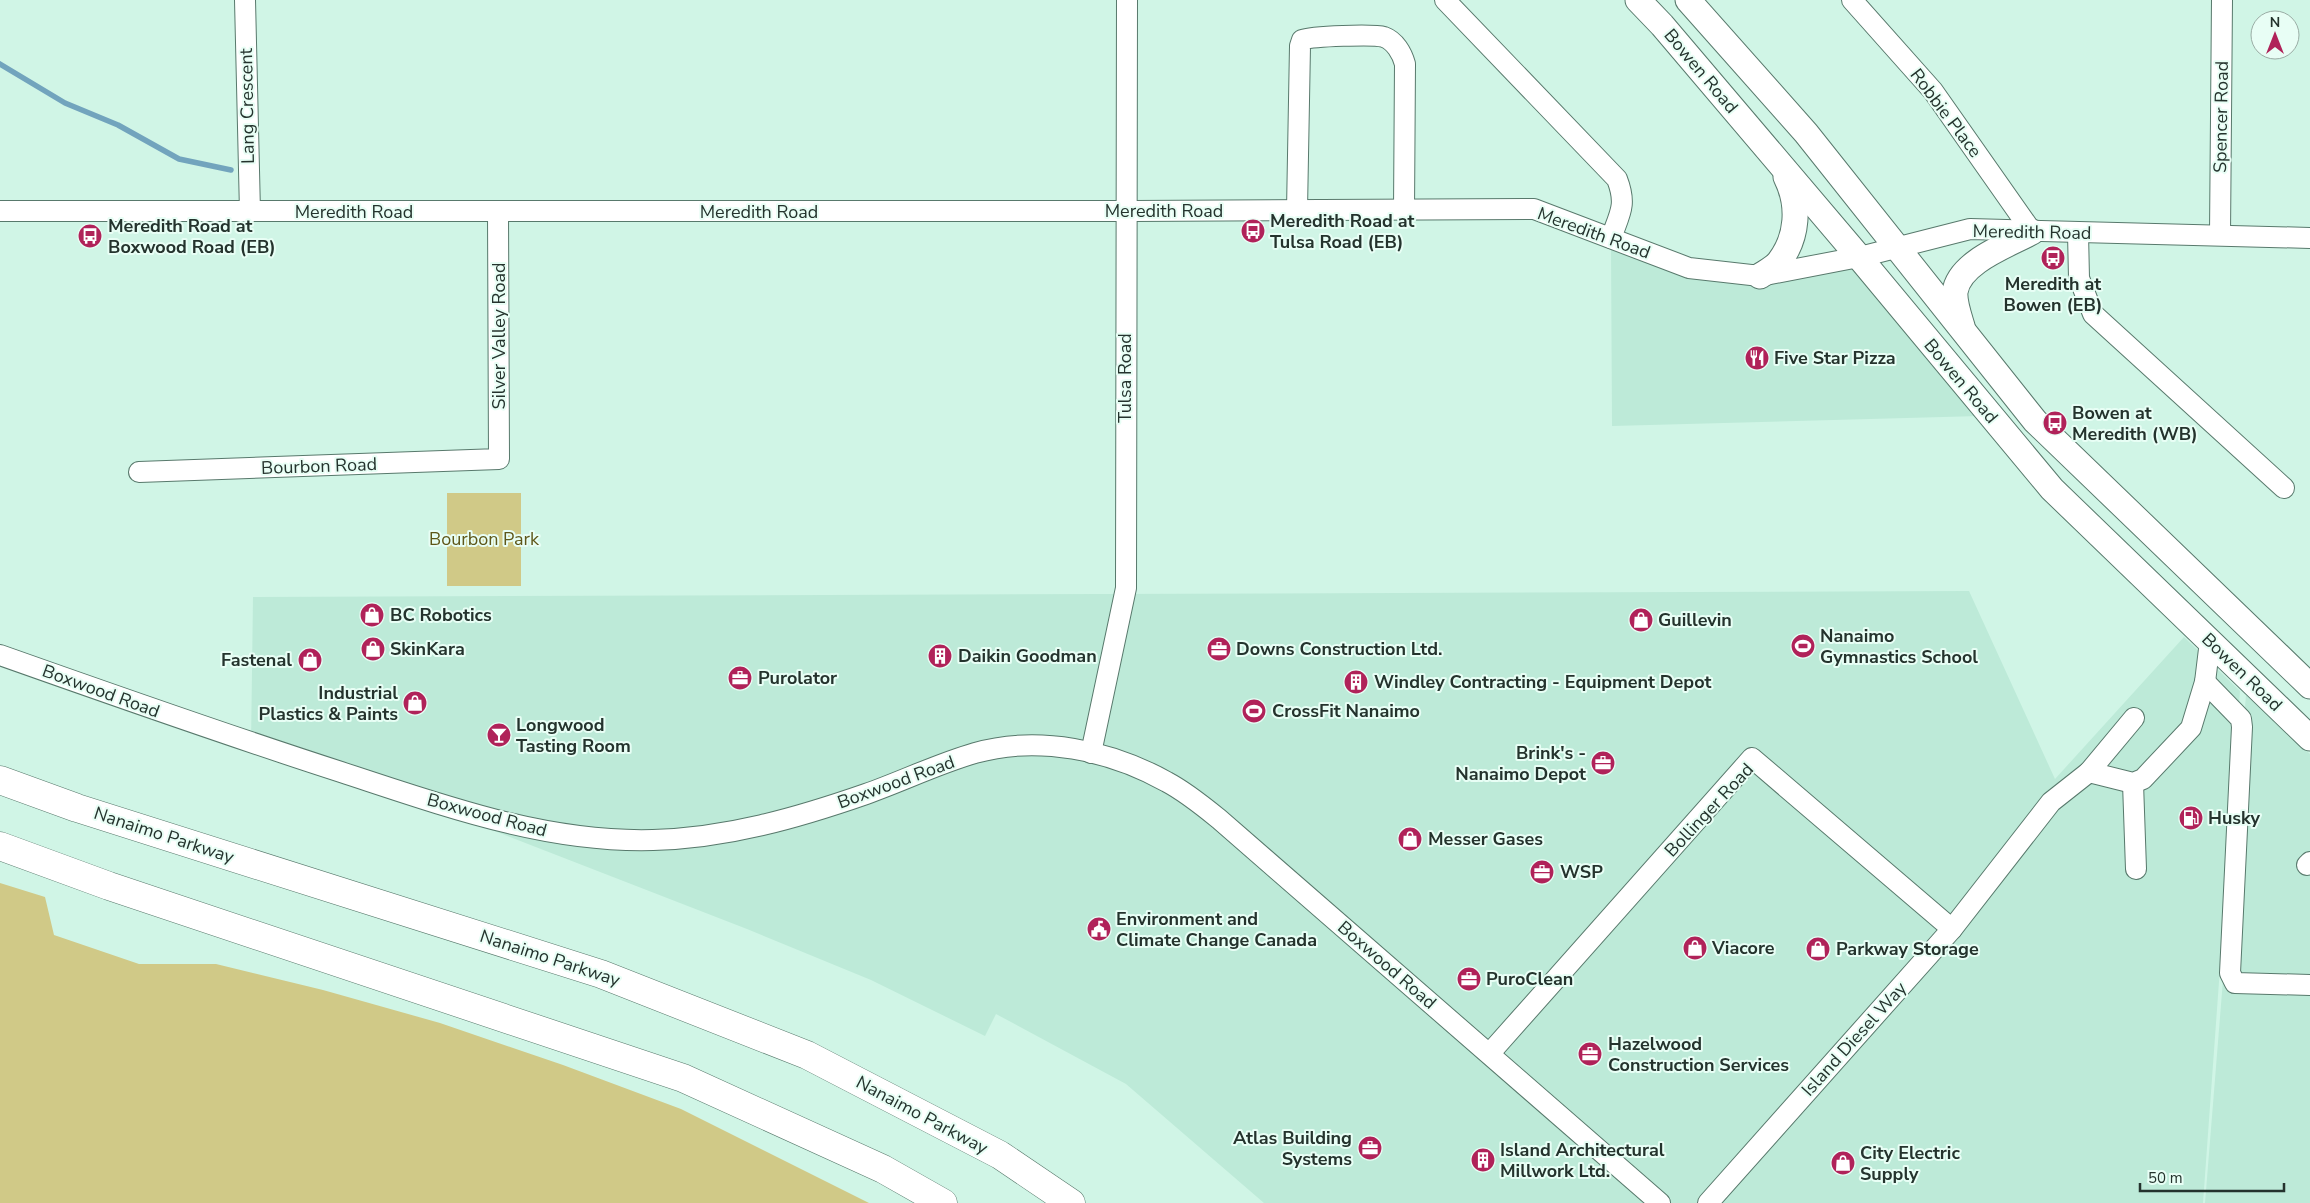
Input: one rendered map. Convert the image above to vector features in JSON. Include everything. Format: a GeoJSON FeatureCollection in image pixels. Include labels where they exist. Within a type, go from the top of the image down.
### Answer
{"type":"FeatureCollection","features":[{"type":"Feature","properties":{"kind":"highway","name":"Nanaimo Parkway"},"geometry":{"type":"LineString","coordinates":[[0,780],[86,811],[601,974],[807,1055],[1000,1155],[1071,1203]]}},
{"type":"Feature","properties":{"kind":"highway"},"geometry":{"type":"LineString","coordinates":[[0,846],[109,886],[683,1078],[884,1169],[943,1203]]}},
{"type":"Feature","properties":{"kind":"main road","name":"Bowen Road"},"geometry":{"type":"LineString","coordinates":[[1638,0],[1662,25],[1860,257],[2052,489],[2310,738]]}},
{"type":"Feature","properties":{"kind":"main road","name":"Bowen Road"},"geometry":{"type":"LineString","coordinates":[[1688,0],[1806,134],[2035,421],[2310,686]]}},
{"type":"Feature","properties":{"kind":"main road"},"geometry":{"type":"LineString","coordinates":[[1760,276],[1778,263],[1794,237],[1796,210],[1792,189],[1776,160]]}},
{"type":"Feature","properties":{"kind":"main road"},"geometry":{"type":"LineString","coordinates":[[1963,331],[1955,294],[1957,282],[1970,265],[2032,232]]}},
{"type":"Feature","properties":{"kind":"street","name":"Lang Crescent"},"geometry":{"type":"LineString","coordinates":[[245,0],[250,212]]}},
{"type":"Feature","properties":{"kind":"street","name":"Tulsa Road"},"geometry":{"type":"LineString","coordinates":[[1091,753],[1126,588],[1125,211],[1127,0]]}},
{"type":"Feature","properties":{"kind":"street"},"geometry":{"type":"LineString","coordinates":[[1444,0],[1617,179],[1623,196],[1620,214],[1610,238]]}},
{"type":"Feature","properties":{"kind":"street","name":"Robbie Place"},"geometry":{"type":"LineString","coordinates":[[1852,0],[1933,91],[2032,232]]}},
{"type":"Feature","properties":{"kind":"street","name":"Spencer Road"},"geometry":{"type":"LineString","coordinates":[[2220,234],[2222,0]]}},
{"type":"Feature","properties":{"kind":"street"},"geometry":{"type":"LineString","coordinates":[[1297,210],[1300,46],[1302,40],[1318,36],[1384,37],[1396,46],[1403,55],[1405,64],[1404,210]]}},
{"type":"Feature","properties":{"kind":"street","name":"Meredith Road"},"geometry":{"type":"LineString","coordinates":[[0,211],[498,212],[1534,209],[1689,268],[1760,276],[1860,257],[1970,229],[2078,233],[2220,234],[2310,238]]}},
{"type":"Feature","properties":{"kind":"street","name":"Silver Valley Road"},"geometry":{"type":"LineString","coordinates":[[498,212],[500,459]]}},
{"type":"Feature","properties":{"kind":"street"},"geometry":{"type":"LineString","coordinates":[[2078,233],[2079,278],[2093,314],[2284,488]]}},
{"type":"Feature","properties":{"kind":"street","name":"Bourbon Road"},"geometry":{"type":"LineString","coordinates":[[139,472],[500,459]]}},
{"type":"Feature","properties":{"kind":"street"},"geometry":{"type":"LineString","coordinates":[[2136,869],[2138,781],[2191,728],[2205,682],[2210,641]]}},
{"type":"Feature","properties":{"kind":"street","name":"Boxwood Road"},"geometry":{"type":"LineString","coordinates":[[0,655],[199,726],[404,793],[510,824],[564,834],[653,840],[702,836],[758,827],[812,813],[930,768],[990,750],[1036,745],[1065,748],[1091,753],[1142,769],[1168,782],[1219,819],[1660,1203]]}},
{"type":"Feature","properties":{"kind":"street"},"geometry":{"type":"LineString","coordinates":[[2205,682],[2241,719],[2242,727],[2230,973],[2235,983],[2310,984]]}},
{"type":"Feature","properties":{"kind":"street","name":"Island Diesel Way"},"geometry":{"type":"LineString","coordinates":[[1708,1203],[1952,929],[2052,802],[2089,772],[2134,718]]}},
{"type":"Feature","properties":{"kind":"street","name":"Bollinger Road"},"geometry":{"type":"LineString","coordinates":[[1490,1053],[1752,758],[1952,929]]}},
{"type":"Feature","properties":{"kind":"street"},"geometry":{"type":"LineString","coordinates":[[2089,772],[2138,781]]}},
{"type":"Feature","properties":{"kind":"shaded area"},"geometry":{"type":"Polygon","coordinates":[[[1611,245],[1687,276],[1856,264],[1980,416],[1612,426],[1611,245]]]}},
{"type":"Feature","properties":{"kind":"shaded area"},"geometry":{"type":"Polygon","coordinates":[[[1969,591],[2055,779],[2184,637],[2240,691],[2203,1203],[1264,1203],[1126,1084],[996,1014],[985,1036],[871,980],[747,929],[376,785],[251,745],[253,597],[1969,591]]]}},
{"type":"Feature","properties":{"kind":"shaded area"},"geometry":{"type":"Polygon","coordinates":[[[2246,695],[2310,754],[2310,1203],[2205,1203],[2246,695]]]}},
{"type":"Feature","properties":{"kind":"green space","name":"Bourbon Park"},"geometry":{"type":"Polygon","coordinates":[[[447,493],[521,493],[521,586],[447,586],[447,493]]]}},
{"type":"Feature","properties":{"kind":"green space"},"geometry":{"type":"Polygon","coordinates":[[[0,883],[45,897],[54,935],[139,964],[216,964],[323,990],[440,1023],[563,1065],[681,1109],[869,1203],[0,1203],[0,883]]]}},
{"type":"Feature","properties":{"kind":"waterway"},"geometry":{"type":"LineString","coordinates":[[0,64],[65,103],[118,125],[179,159],[231,170]]}},
{"type":"Feature","properties":{"kind":"place","name":"Meredith Road at Tulsa Road (EB)"},"geometry":{"type":"Point","coordinates":[1253,231]}},
{"type":"Feature","properties":{"kind":"place","name":"Meredith Road at Boxwood Road (EB)"},"geometry":{"type":"Point","coordinates":[90,236]}},
{"type":"Feature","properties":{"kind":"place","name":"Meredith at Bowen (EB)"},"geometry":{"type":"Point","coordinates":[2053,258]}},
{"type":"Feature","properties":{"kind":"place","name":"Five Star Pizza"},"geometry":{"type":"Point","coordinates":[1757,358]}},
{"type":"Feature","properties":{"kind":"place","name":"Bowen at Meredith (WB)"},"geometry":{"type":"Point","coordinates":[2055,423]}},
{"type":"Feature","properties":{"kind":"place","name":"BC Robotics"},"geometry":{"type":"Point","coordinates":[372,615]}},
{"type":"Feature","properties":{"kind":"place","name":"Guillevin"},"geometry":{"type":"Point","coordinates":[1641,620]}},
{"type":"Feature","properties":{"kind":"place","name":"Nanaimo Gymnastics School"},"geometry":{"type":"Point","coordinates":[1803,646]}},
{"type":"Feature","properties":{"kind":"place","name":"SkinKara"},"geometry":{"type":"Point","coordinates":[373,649]}},
{"type":"Feature","properties":{"kind":"place","name":"Downs Construction Ltd."},"geometry":{"type":"Point","coordinates":[1219,649]}},
{"type":"Feature","properties":{"kind":"place","name":"Daikin Goodman"},"geometry":{"type":"Point","coordinates":[940,656]}},
{"type":"Feature","properties":{"kind":"place","name":"Fastenal"},"geometry":{"type":"Point","coordinates":[310,660]}},
{"type":"Feature","properties":{"kind":"place","name":"Purolator"},"geometry":{"type":"Point","coordinates":[740,678]}},
{"type":"Feature","properties":{"kind":"place","name":"Windley Contracting - Equipment Depot"},"geometry":{"type":"Point","coordinates":[1356,682]}},
{"type":"Feature","properties":{"kind":"place","name":"Industrial Plastics & Paints"},"geometry":{"type":"Point","coordinates":[415,703]}},
{"type":"Feature","properties":{"kind":"place","name":"CrossFit Nanaimo"},"geometry":{"type":"Point","coordinates":[1254,711]}},
{"type":"Feature","properties":{"kind":"place","name":"Longwood Tasting Room"},"geometry":{"type":"Point","coordinates":[499,735]}},
{"type":"Feature","properties":{"kind":"place","name":"Brink's - Nanaimo Depot"},"geometry":{"type":"Point","coordinates":[1603,763]}},
{"type":"Feature","properties":{"kind":"place","name":"Husky"},"geometry":{"type":"Point","coordinates":[2191,818]}},
{"type":"Feature","properties":{"kind":"place","name":"Messer Gases"},"geometry":{"type":"Point","coordinates":[1410,839]}},
{"type":"Feature","properties":{"kind":"place","name":"WSP"},"geometry":{"type":"Point","coordinates":[1542,872]}},
{"type":"Feature","properties":{"kind":"place","name":"Environment and Climate Change Canada"},"geometry":{"type":"Point","coordinates":[1099,929]}},
{"type":"Feature","properties":{"kind":"place","name":"Viacore"},"geometry":{"type":"Point","coordinates":[1695,948]}},
{"type":"Feature","properties":{"kind":"place","name":"Parkway Storage"},"geometry":{"type":"Point","coordinates":[1818,949]}},
{"type":"Feature","properties":{"kind":"place","name":"PuroClean"},"geometry":{"type":"Point","coordinates":[1469,979]}},
{"type":"Feature","properties":{"kind":"place","name":"Hazelwood Construction Services"},"geometry":{"type":"Point","coordinates":[1590,1054]}},
{"type":"Feature","properties":{"kind":"place","name":"Atlas Building Systems"},"geometry":{"type":"Point","coordinates":[1370,1148]}},
{"type":"Feature","properties":{"kind":"place","name":"Island Architectural Millwork Ltd."},"geometry":{"type":"Point","coordinates":[1483,1160]}},
{"type":"Feature","properties":{"kind":"place","name":"City Electric Supply"},"geometry":{"type":"Point","coordinates":[1843,1163]}}]}
